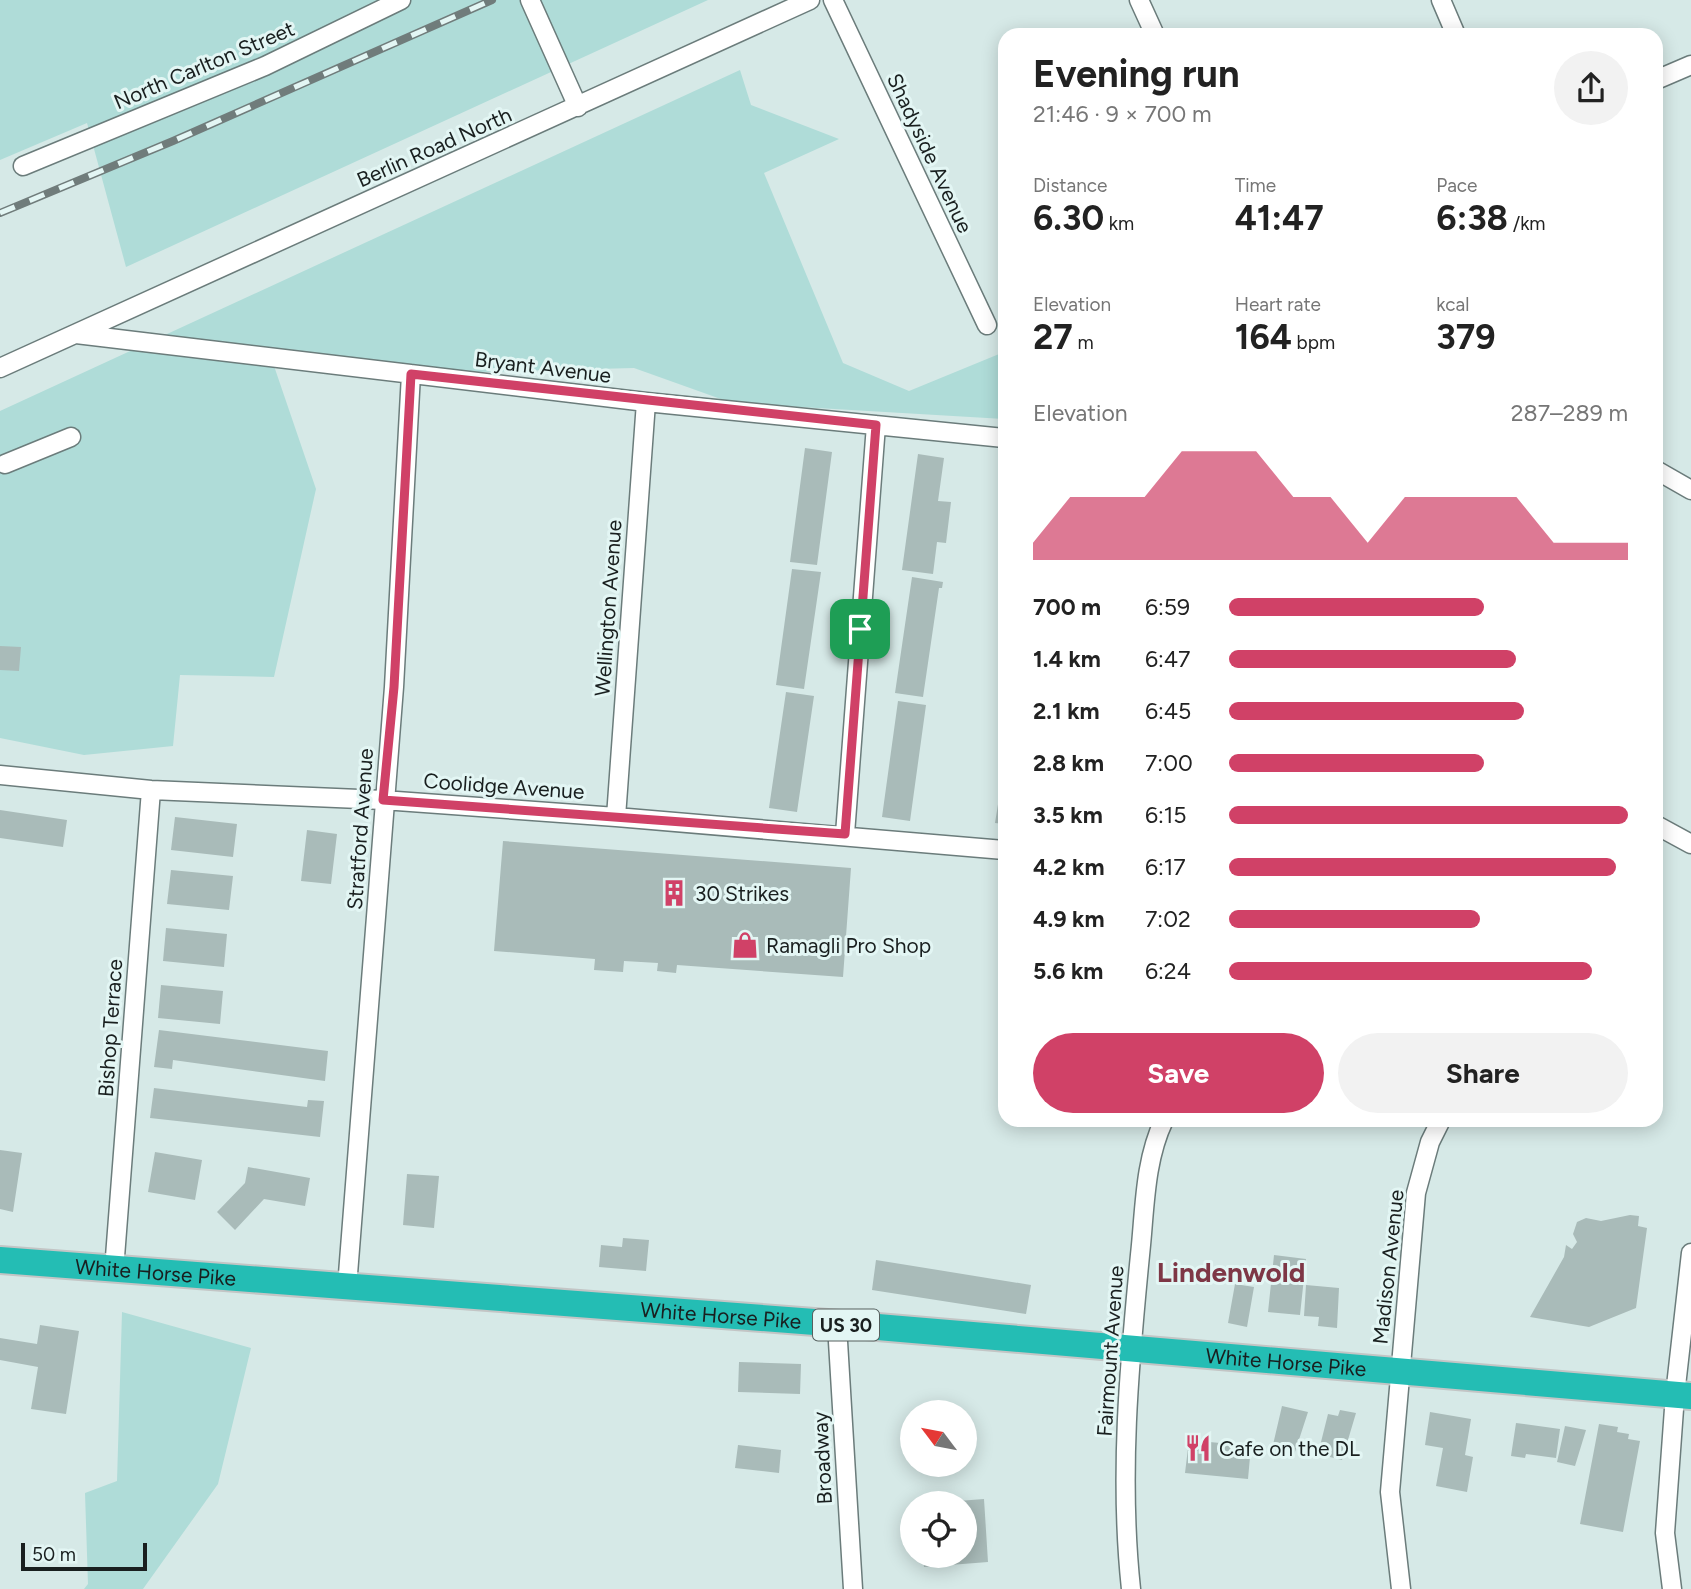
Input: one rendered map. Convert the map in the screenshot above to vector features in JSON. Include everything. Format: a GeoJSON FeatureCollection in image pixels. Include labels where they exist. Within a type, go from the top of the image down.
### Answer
{"type":"FeatureCollection","features":[{"type":"Feature","properties":{"kind":"highway","name":"White Horse Pike"},"geometry":{"type":"LineString","coordinates":[[0,1260],[1130,1348],[1683,1395]]}},
{"type":"Feature","properties":{"kind":"street","name":"North Carlton Street"},"geometry":{"type":"LineString","coordinates":[[23,166],[265,66],[401,0]]}},
{"type":"Feature","properties":{"kind":"street"},"geometry":{"type":"LineString","coordinates":[[530,0],[578,107]]}},
{"type":"Feature","properties":{"kind":"street","name":"Berlin Road North"},"geometry":{"type":"LineString","coordinates":[[0,368],[810,0]]}},
{"type":"Feature","properties":{"kind":"street","name":"Shadyside Avenue"},"geometry":{"type":"LineString","coordinates":[[832,0],[987,325]]}},
{"type":"Feature","properties":{"kind":"street"},"geometry":{"type":"LineString","coordinates":[[1139,0],[1152,28]]}},
{"type":"Feature","properties":{"kind":"street"},"geometry":{"type":"LineString","coordinates":[[1441,0],[1454,28]]}},
{"type":"Feature","properties":{"kind":"street"},"geometry":{"type":"LineString","coordinates":[[1663,77],[1691,65]]}},
{"type":"Feature","properties":{"kind":"street","name":"Bryant Avenue"},"geometry":{"type":"LineString","coordinates":[[76,334],[646,401],[998,437]]}},
{"type":"Feature","properties":{"kind":"street","name":"Stratford Avenue"},"geometry":{"type":"LineString","coordinates":[[347,1287],[383,800],[394,687],[411,374]]}},
{"type":"Feature","properties":{"kind":"street","name":"Wellington Avenue"},"geometry":{"type":"LineString","coordinates":[[616,817],[646,401]]}},
{"type":"Feature","properties":{"kind":"street"},"geometry":{"type":"LineString","coordinates":[[845,834],[876,425]]}},
{"type":"Feature","properties":{"kind":"street"},"geometry":{"type":"LineString","coordinates":[[2,461],[71,437]]}},
{"type":"Feature","properties":{"kind":"street"},"geometry":{"type":"LineString","coordinates":[[1663,474],[1691,490]]}},
{"type":"Feature","properties":{"kind":"street","name":"Coolidge Avenue"},"geometry":{"type":"LineString","coordinates":[[0,775],[151,790],[383,800],[845,834],[998,849]]}},
{"type":"Feature","properties":{"kind":"street","name":"Bishop Terrace"},"geometry":{"type":"LineString","coordinates":[[114,1270],[151,790]]}},
{"type":"Feature","properties":{"kind":"street"},"geometry":{"type":"LineString","coordinates":[[1663,830],[1691,844]]}},
{"type":"Feature","properties":{"kind":"street","name":"Fairmount Avenue"},"geometry":{"type":"LineString","coordinates":[[1131,1589],[1123,1483],[1130,1348],[1149,1164],[1162,1127]]}},
{"type":"Feature","properties":{"kind":"street","name":"Madison Avenue"},"geometry":{"type":"LineString","coordinates":[[1401,1589],[1390,1492],[1416,1193],[1430,1142],[1438,1127]]}},
{"type":"Feature","properties":{"kind":"street"},"geometry":{"type":"LineString","coordinates":[[1672,1589],[1665,1533],[1683,1395],[1691,1253]]}},
{"type":"Feature","properties":{"kind":"street","name":"Broadway"},"geometry":{"type":"LineString","coordinates":[[837,1325],[850,1586]]}},
{"type":"Feature","properties":{"kind":"shaded area"},"geometry":{"type":"Polygon","coordinates":[[[0,0],[708,0],[126,267],[87,123],[0,160],[0,0]]]}},
{"type":"Feature","properties":{"kind":"shaded area"},"geometry":{"type":"Polygon","coordinates":[[[740,70],[751,105],[839,139],[764,173],[843,363],[909,391],[998,354],[998,419],[732,403],[634,368],[442,373],[273,363],[316,489],[274,677],[180,675],[173,746],[84,755],[0,738],[0,411],[740,70]]]}},
{"type":"Feature","properties":{"kind":"shaded area"},"geometry":{"type":"Polygon","coordinates":[[[122,1312],[251,1348],[218,1484],[143,1589],[84,1589],[88,1584],[85,1493],[117,1481],[122,1312]]]}},
{"type":"Feature","properties":{"kind":"building"},"geometry":{"type":"Polygon","coordinates":[[[805,448],[832,452],[817,565],[790,562],[805,448]]]}},
{"type":"Feature","properties":{"kind":"building"},"geometry":{"type":"Polygon","coordinates":[[[918,454],[944,458],[938,501],[951,502],[946,543],[937,542],[933,574],[902,570],[918,454]]]}},
{"type":"Feature","properties":{"kind":"building"},"geometry":{"type":"Polygon","coordinates":[[[792,569],[821,572],[804,689],[776,685],[792,569]]]}},
{"type":"Feature","properties":{"kind":"building"},"geometry":{"type":"Polygon","coordinates":[[[912,577],[943,582],[942,588],[939,588],[923,697],[895,693],[912,577]]]}},
{"type":"Feature","properties":{"kind":"building"},"geometry":{"type":"Polygon","coordinates":[[[0,646],[21,647],[19,671],[0,670],[0,646]]]}},
{"type":"Feature","properties":{"kind":"building"},"geometry":{"type":"Polygon","coordinates":[[[786,692],[814,696],[797,812],[769,808],[786,692]]]}},
{"type":"Feature","properties":{"kind":"building"},"geometry":{"type":"Polygon","coordinates":[[[898,701],[926,705],[910,821],[882,817],[898,701]]]}},
{"type":"Feature","properties":{"kind":"building"},"geometry":{"type":"Polygon","coordinates":[[[0,810],[67,820],[63,847],[0,838],[0,810]]]}},
{"type":"Feature","properties":{"kind":"building"},"geometry":{"type":"Polygon","coordinates":[[[175,817],[237,824],[233,857],[171,850],[175,817]]]}},
{"type":"Feature","properties":{"kind":"building"},"geometry":{"type":"Polygon","coordinates":[[[307,830],[337,834],[331,884],[301,881],[307,830]]]}},
{"type":"Feature","properties":{"kind":"building","name":"30 Strikes"},"geometry":{"type":"Polygon","coordinates":[[[503,841],[851,868],[843,977],[677,965],[676,973],[657,971],[658,963],[624,961],[623,972],[594,970],[595,959],[494,951],[503,841]]]}},
{"type":"Feature","properties":{"kind":"building"},"geometry":{"type":"Polygon","coordinates":[[[171,870],[233,876],[229,910],[167,904],[171,870]]]}},
{"type":"Feature","properties":{"kind":"building"},"geometry":{"type":"Polygon","coordinates":[[[166,928],[227,934],[224,967],[163,961],[166,928]]]}},
{"type":"Feature","properties":{"kind":"building"},"geometry":{"type":"Polygon","coordinates":[[[161,985],[223,991],[220,1024],[158,1018],[161,985]]]}},
{"type":"Feature","properties":{"kind":"building"},"geometry":{"type":"Polygon","coordinates":[[[159,1030],[328,1051],[325,1081],[173,1060],[172,1069],[154,1067],[159,1030]]]}},
{"type":"Feature","properties":{"kind":"building"},"geometry":{"type":"Polygon","coordinates":[[[154,1088],[307,1107],[308,1100],[324,1101],[320,1137],[150,1118],[154,1088]]]}},
{"type":"Feature","properties":{"kind":"building"},"geometry":{"type":"Polygon","coordinates":[[[0,1150],[22,1153],[13,1212],[0,1209],[0,1150]]]}},
{"type":"Feature","properties":{"kind":"building"},"geometry":{"type":"Polygon","coordinates":[[[155,1152],[202,1160],[195,1200],[148,1192],[155,1152]]]}},
{"type":"Feature","properties":{"kind":"building"},"geometry":{"type":"Polygon","coordinates":[[[248,1167],[310,1178],[305,1206],[264,1199],[235,1230],[217,1212],[245,1183],[248,1167]]]}},
{"type":"Feature","properties":{"kind":"building"},"geometry":{"type":"Polygon","coordinates":[[[407,1174],[439,1176],[434,1228],[403,1225],[407,1174]]]}},
{"type":"Feature","properties":{"kind":"building"},"geometry":{"type":"Polygon","coordinates":[[[1630,1215],[1639,1216],[1638,1226],[1647,1228],[1636,1308],[1589,1327],[1530,1317],[1564,1257],[1566,1245],[1572,1249],[1577,1242],[1573,1234],[1577,1222],[1586,1218],[1601,1221],[1630,1215]]]}},
{"type":"Feature","properties":{"kind":"building"},"geometry":{"type":"Polygon","coordinates":[[[623,1238],[649,1240],[646,1271],[599,1267],[601,1245],[622,1247],[623,1238]]]}},
{"type":"Feature","properties":{"kind":"building"},"geometry":{"type":"Polygon","coordinates":[[[1274,1255],[1306,1259],[1300,1315],[1268,1312],[1274,1255]]]}},
{"type":"Feature","properties":{"kind":"building"},"geometry":{"type":"Polygon","coordinates":[[[876,1260],[1031,1285],[1026,1314],[872,1290],[876,1260]]]}},
{"type":"Feature","properties":{"kind":"building"},"geometry":{"type":"Polygon","coordinates":[[[1235,1284],[1254,1287],[1247,1327],[1228,1323],[1235,1284]]]}},
{"type":"Feature","properties":{"kind":"building"},"geometry":{"type":"Polygon","coordinates":[[[1306,1285],[1339,1288],[1337,1328],[1318,1326],[1319,1317],[1304,1316],[1306,1285]]]}},
{"type":"Feature","properties":{"kind":"building"},"geometry":{"type":"Polygon","coordinates":[[[40,1325],[79,1331],[66,1414],[31,1409],[38,1367],[0,1360],[0,1338],[37,1344],[40,1325]]]}},
{"type":"Feature","properties":{"kind":"building"},"geometry":{"type":"Polygon","coordinates":[[[739,1362],[801,1364],[800,1394],[738,1392],[739,1362]]]}},
{"type":"Feature","properties":{"kind":"building"},"geometry":{"type":"Polygon","coordinates":[[[1282,1406],[1308,1412],[1294,1455],[1272,1449],[1282,1406]]]}},
{"type":"Feature","properties":{"kind":"building"},"geometry":{"type":"Polygon","coordinates":[[[1340,1410],[1356,1413],[1342,1460],[1318,1454],[1328,1414],[1338,1416],[1340,1410]]]}},
{"type":"Feature","properties":{"kind":"building"},"geometry":{"type":"Polygon","coordinates":[[[1430,1412],[1471,1419],[1465,1455],[1473,1457],[1467,1492],[1436,1486],[1443,1448],[1425,1445],[1430,1412]]]}},
{"type":"Feature","properties":{"kind":"building"},"geometry":{"type":"Polygon","coordinates":[[[1516,1423],[1560,1429],[1556,1458],[1526,1454],[1525,1458],[1511,1456],[1516,1423]]]}},
{"type":"Feature","properties":{"kind":"building"},"geometry":{"type":"Polygon","coordinates":[[[1599,1424],[1618,1427],[1617,1432],[1629,1434],[1628,1439],[1640,1441],[1623,1532],[1580,1524],[1599,1424]]]}},
{"type":"Feature","properties":{"kind":"building"},"geometry":{"type":"Polygon","coordinates":[[[1565,1426],[1586,1430],[1575,1466],[1557,1462],[1565,1426]]]}},
{"type":"Feature","properties":{"kind":"building"},"geometry":{"type":"Polygon","coordinates":[[[1189,1440],[1251,1446],[1248,1479],[1185,1473],[1189,1440]]]}},
{"type":"Feature","properties":{"kind":"building"},"geometry":{"type":"Polygon","coordinates":[[[738,1445],[781,1450],[779,1473],[735,1468],[738,1445]]]}},
{"type":"Feature","properties":{"kind":"building"},"geometry":{"type":"Polygon","coordinates":[[[984,1499],[988,1562],[977,1563],[977,1500],[984,1499]]]}},
{"type":"Feature","properties":{"kind":"railway"},"geometry":{"type":"LineString","coordinates":[[0,213],[173,141],[492,0]]}},
{"type":"Feature","properties":{"kind":"place","name":"30 Strikes"},"geometry":{"type":"Point","coordinates":[674,893]}},
{"type":"Feature","properties":{"kind":"place","name":"Ramagli Pro Shop"},"geometry":{"type":"Point","coordinates":[745,945]}},
{"type":"Feature","properties":{"kind":"place","name":"Cafe on the DL"},"geometry":{"type":"Point","coordinates":[1198,1448]}},
{"type":"Feature","properties":{"kind":"district","name":"Lindenwold"},"geometry":{"type":"Point","coordinates":[1231,1272]}},
{"type":"Feature","properties":{"kind":"route"},"geometry":{"type":"LineString","coordinates":[[411,374],[876,425],[860,629],[845,834],[383,800],[394,687],[411,374]]}}]}
